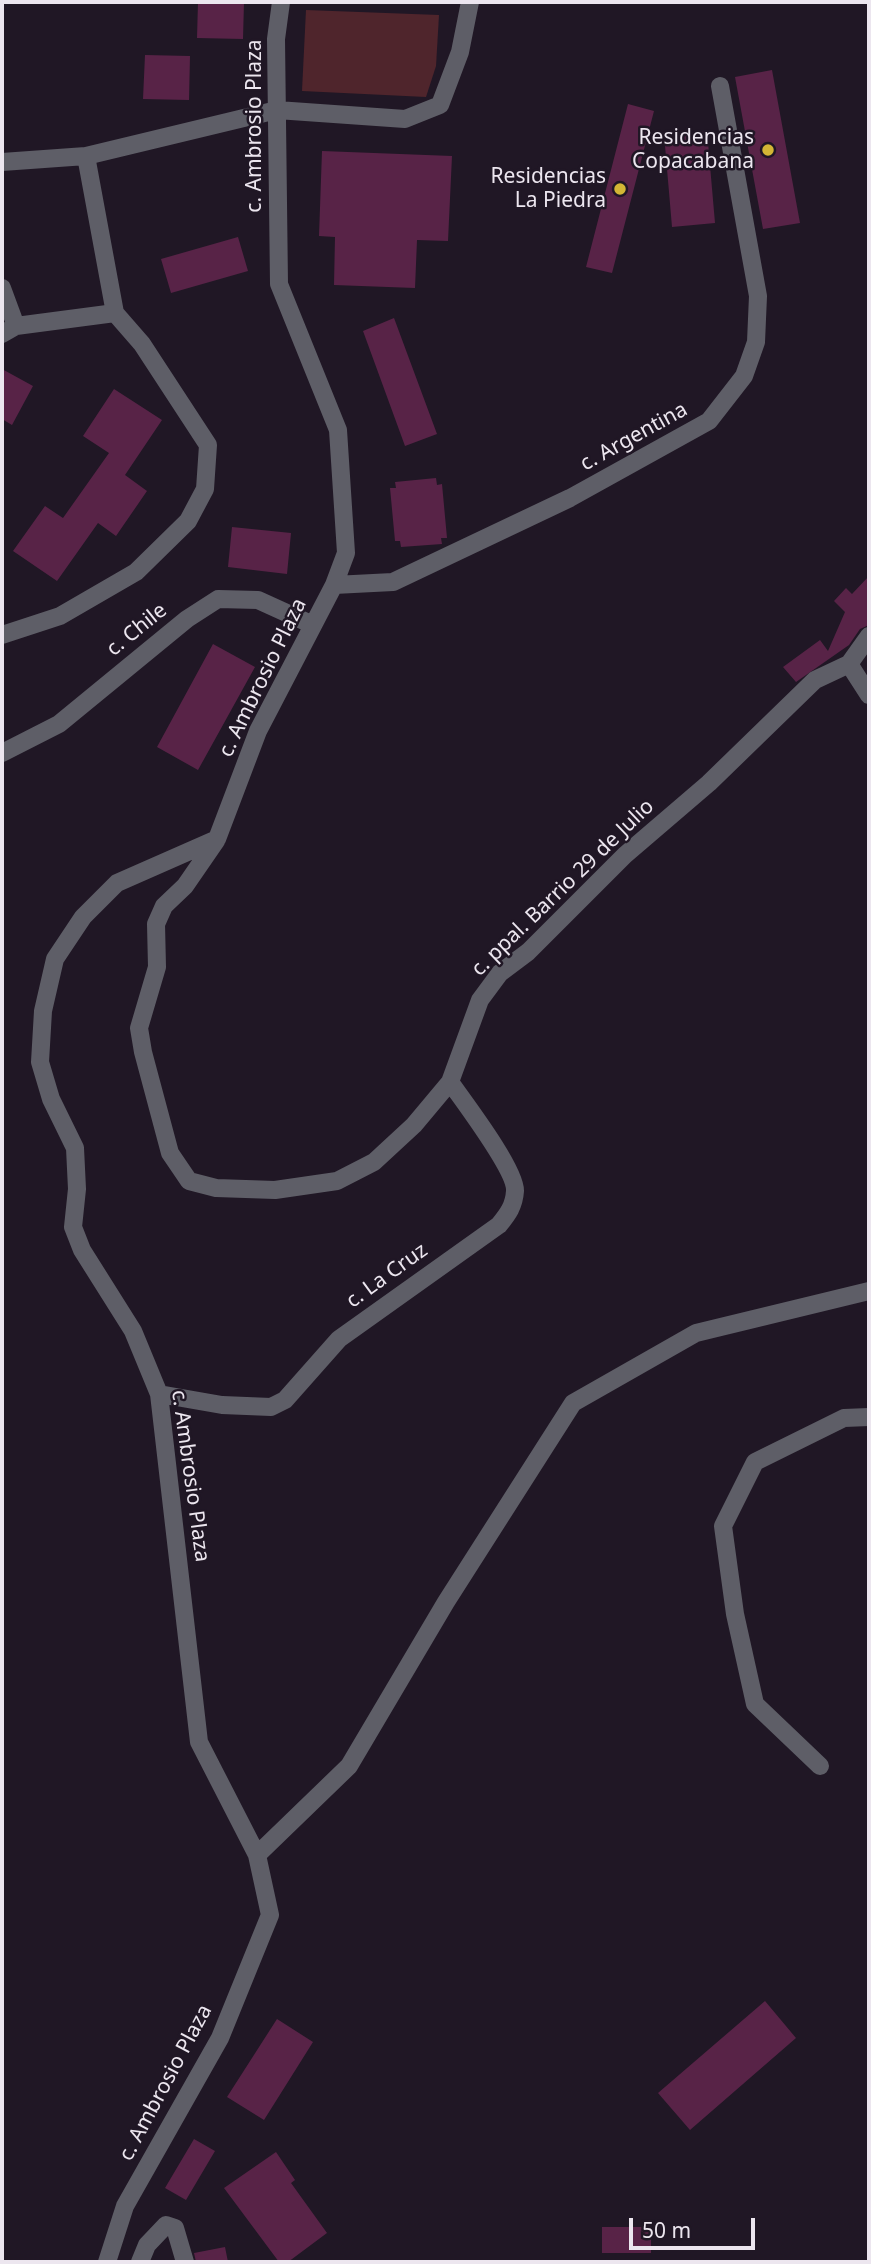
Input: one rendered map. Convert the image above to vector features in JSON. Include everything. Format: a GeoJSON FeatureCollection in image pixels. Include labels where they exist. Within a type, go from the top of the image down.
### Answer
{"type":"FeatureCollection","features":[{"type":"Feature","properties":{"kind":"street","name":"c. Ambrosio Plaza"},"geometry":{"type":"LineString","coordinates":[[107,2262],[125,2206],[220,2038],[270,1915],[257,1855],[199,1742],[159,1394],[133,1331],[82,1250],[73,1227],[77,1189],[75,1148],[51,1099],[40,1062],[43,1011],[55,959],[83,918],[117,883],[217,839],[257,731],[334,585],[346,553],[338,430],[279,284],[276,39],[281,2]]}},
{"type":"Feature","properties":{"kind":"street"},"geometry":{"type":"LineString","coordinates":[[2,162],[86,156],[277,110],[405,119],[440,105],[460,52],[470,2]]}},
{"type":"Feature","properties":{"kind":"street","name":"c. Argentina"},"geometry":{"type":"LineString","coordinates":[[334,585],[393,582],[570,498],[709,421],[744,376],[756,342],[758,296],[720,86]]}},
{"type":"Feature","properties":{"kind":"street"},"geometry":{"type":"LineString","coordinates":[[2,635],[60,616],[136,572],[188,522],[205,489],[208,445],[142,344],[115,313],[86,156]]}},
{"type":"Feature","properties":{"kind":"street"},"geometry":{"type":"LineString","coordinates":[[2,288],[9,330],[115,313]]}},
{"type":"Feature","properties":{"kind":"street","name":"c. Chile"},"geometry":{"type":"LineString","coordinates":[[2,752],[59,724],[187,619],[218,599],[258,600],[313,625]]}},
{"type":"Feature","properties":{"kind":"street","name":"c. ppal. Barrio 29 de Julio"},"geometry":{"type":"LineString","coordinates":[[217,839],[185,886],[164,906],[156,924],[158,967],[139,1028],[170,1153],[189,1181],[216,1188],[275,1190],[337,1181],[374,1162],[414,1125],[450,1082],[480,1000],[500,973],[528,951],[625,855],[709,783],[815,680],[849,663],[869,636]]}},
{"type":"Feature","properties":{"kind":"street"},"geometry":{"type":"LineString","coordinates":[[849,663],[869,695]]}},
{"type":"Feature","properties":{"kind":"street","name":"c. La Cruz"},"geometry":{"type":"LineString","coordinates":[[159,1394],[222,1405],[271,1408],[285,1400],[339,1339],[499,1225],[511,1211],[516,1188],[499,1155],[450,1082]]}},
{"type":"Feature","properties":{"kind":"street"},"geometry":{"type":"LineString","coordinates":[[257,1855],[349,1766],[446,1602],[573,1403],[696,1333],[869,1291]]}},
{"type":"Feature","properties":{"kind":"street"},"geometry":{"type":"LineString","coordinates":[[820,1766],[755,1704],[735,1614],[723,1526],[755,1462],[844,1418],[869,1417]]}},
{"type":"Feature","properties":{"kind":"street"},"geometry":{"type":"LineString","coordinates":[[140,2262],[147,2245],[166,2225],[175,2228],[185,2262]]}},
{"type":"Feature","properties":{"kind":"shaded area"},"geometry":{"type":"Polygon","coordinates":[[[306,10],[439,15],[436,66],[426,97],[302,91],[306,10]]]}},
{"type":"Feature","properties":{"kind":"building"},"geometry":{"type":"Polygon","coordinates":[[[198,2],[244,2],[243,39],[197,38],[198,2]]]}},
{"type":"Feature","properties":{"kind":"building"},"geometry":{"type":"Polygon","coordinates":[[[145,55],[190,56],[189,100],[143,99],[145,55]]]}},
{"type":"Feature","properties":{"kind":"building","name":"Residencias Copacabana"},"geometry":{"type":"Polygon","coordinates":[[[772,70],[800,223],[763,229],[735,77],[772,70]]]}},
{"type":"Feature","properties":{"kind":"building","name":"Residencias La Piedra"},"geometry":{"type":"Polygon","coordinates":[[[628,104],[654,111],[612,273],[586,267],[628,104]]]}},
{"type":"Feature","properties":{"kind":"building"},"geometry":{"type":"Polygon","coordinates":[[[707,131],[715,223],[672,227],[664,134],[707,131]]]}},
{"type":"Feature","properties":{"kind":"building"},"geometry":{"type":"Polygon","coordinates":[[[322,151],[452,156],[448,241],[417,240],[415,288],[334,285],[335,237],[319,236],[322,151]]]}},
{"type":"Feature","properties":{"kind":"building"},"geometry":{"type":"Polygon","coordinates":[[[238,237],[248,271],[171,293],[161,259],[238,237]]]}},
{"type":"Feature","properties":{"kind":"building"},"geometry":{"type":"Polygon","coordinates":[[[394,318],[437,434],[405,446],[363,331],[394,318]]]}},
{"type":"Feature","properties":{"kind":"building"},"geometry":{"type":"Polygon","coordinates":[[[2,369],[33,386],[12,425],[2,419],[2,369]]]}},
{"type":"Feature","properties":{"kind":"building"},"geometry":{"type":"Polygon","coordinates":[[[114,389],[162,420],[125,475],[147,491],[116,536],[98,523],[57,581],[13,551],[45,506],[63,518],[109,453],[83,436],[114,389]]]}},
{"type":"Feature","properties":{"kind":"building"},"geometry":{"type":"Polygon","coordinates":[[[436,478],[437,485],[442,484],[447,538],[441,538],[442,544],[401,547],[400,541],[395,541],[390,488],[396,488],[395,482],[436,478]]]}},
{"type":"Feature","properties":{"kind":"building"},"geometry":{"type":"Polygon","coordinates":[[[232,527],[291,533],[287,574],[228,567],[232,527]]]}},
{"type":"Feature","properties":{"kind":"building"},"geometry":{"type":"Polygon","coordinates":[[[869,576],[869,625],[860,629],[849,645],[796,682],[783,667],[820,640],[828,651],[845,612],[834,601],[846,588],[852,594],[869,576]]]}},
{"type":"Feature","properties":{"kind":"building"},"geometry":{"type":"Polygon","coordinates":[[[213,644],[255,667],[198,770],[157,747],[213,644]]]}},
{"type":"Feature","properties":{"kind":"building"},"geometry":{"type":"Polygon","coordinates":[[[765,2001],[796,2038],[690,2130],[658,2093],[765,2001]]]}},
{"type":"Feature","properties":{"kind":"building"},"geometry":{"type":"Polygon","coordinates":[[[277,2019],[313,2042],[264,2120],[227,2097],[277,2019]]]}},
{"type":"Feature","properties":{"kind":"building"},"geometry":{"type":"Polygon","coordinates":[[[194,2139],[215,2151],[186,2200],[165,2188],[194,2139]]]}},
{"type":"Feature","properties":{"kind":"building"},"geometry":{"type":"Polygon","coordinates":[[[276,2152],[295,2180],[291,2183],[327,2233],[288,2262],[279,2262],[224,2188],[276,2152]]]}},
{"type":"Feature","properties":{"kind":"building"},"geometry":{"type":"Polygon","coordinates":[[[602,2227],[651,2227],[651,2253],[602,2253],[602,2227]]]}},
{"type":"Feature","properties":{"kind":"building"},"geometry":{"type":"Polygon","coordinates":[[[225,2247],[228,2262],[196,2262],[194,2253],[225,2247]]]}},
{"type":"Feature","properties":{"kind":"place","name":"Residencias Copacabana"},"geometry":{"type":"Point","coordinates":[768,150]}},
{"type":"Feature","properties":{"kind":"place","name":"Residencias La Piedra"},"geometry":{"type":"Point","coordinates":[620,189]}}]}
